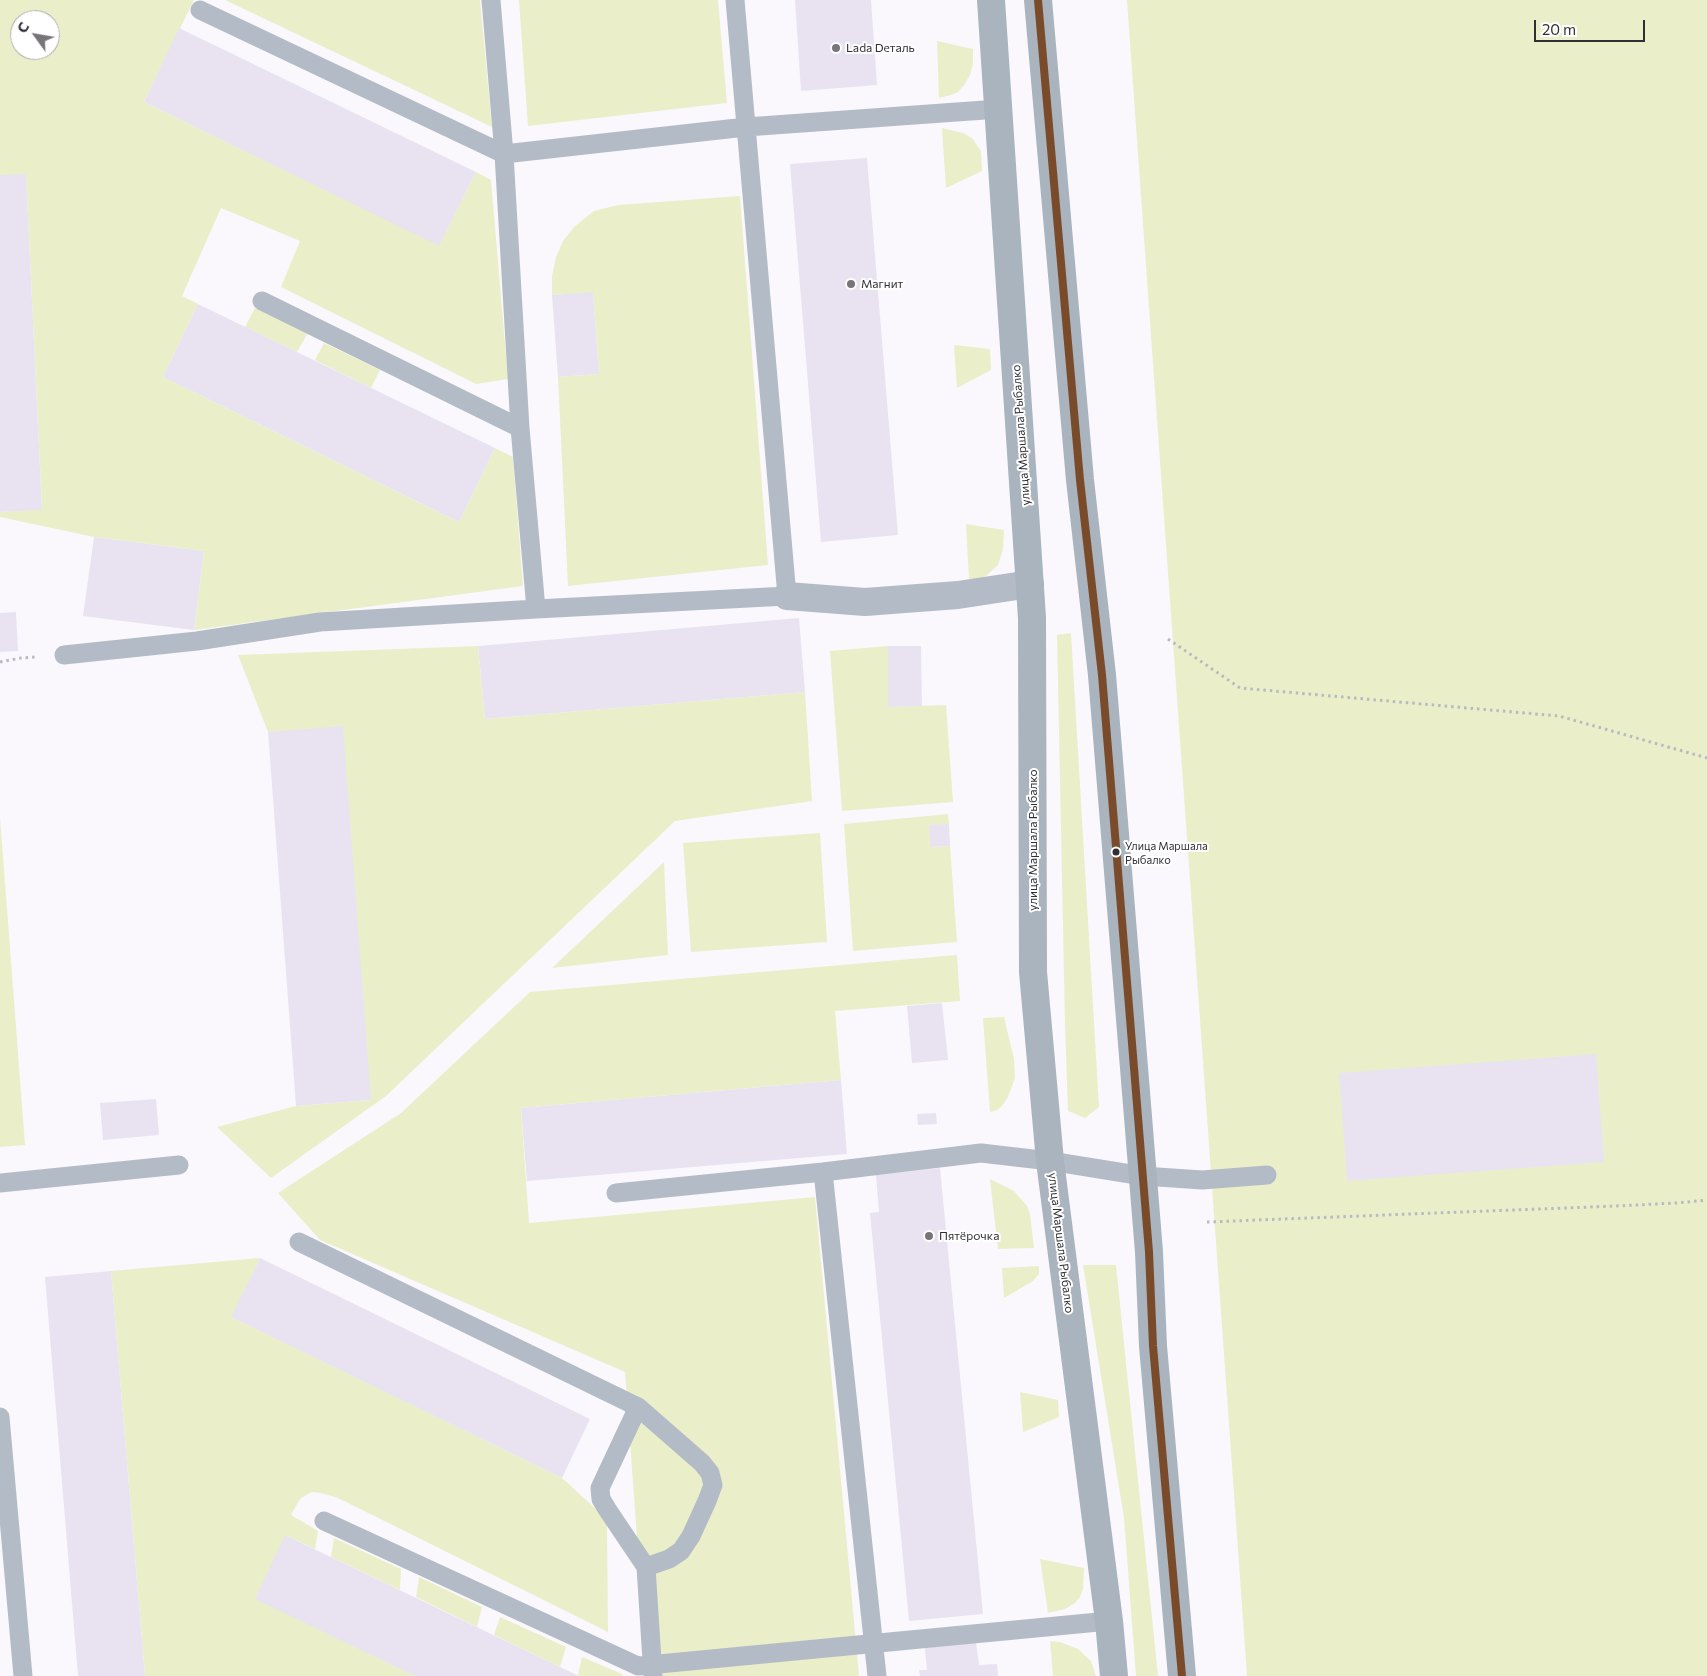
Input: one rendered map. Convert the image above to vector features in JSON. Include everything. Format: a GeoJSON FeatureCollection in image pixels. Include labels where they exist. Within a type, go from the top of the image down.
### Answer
{"type":"FeatureCollection","features":[{"type":"Feature","properties":{"kind":"main road","name":"улица Маршала Рыбалко"},"geometry":{"type":"LineString","coordinates":[[992,0],[1032,618],[1032,972],[1050,1161],[1109,1621],[1114,1676]]}},
{"type":"Feature","properties":{"kind":"main road"},"geometry":{"type":"LineString","coordinates":[[1038,0],[1080,480],[1102,675],[1143,1176],[1154,1356],[1182,1676]]}},
{"type":"Feature","properties":{"kind":"street"},"geometry":{"type":"LineString","coordinates":[[787,596],[866,602],[958,595],[1030,584]]}},
{"type":"Feature","properties":{"kind":"lane"},"geometry":{"type":"LineString","coordinates":[[490,0],[504,154],[520,428],[536,609]]}},
{"type":"Feature","properties":{"kind":"lane"},"geometry":{"type":"LineString","coordinates":[[64,655],[197,641],[320,622],[787,596],[735,0]]}},
{"type":"Feature","properties":{"kind":"lane"},"geometry":{"type":"LineString","coordinates":[[200,10],[504,154],[746,127],[999,109]]}},
{"type":"Feature","properties":{"kind":"lane"},"geometry":{"type":"LineString","coordinates":[[262,301],[520,428]]}},
{"type":"Feature","properties":{"kind":"lane"},"geometry":{"type":"LineString","coordinates":[[616,1193],[823,1172],[981,1153],[1050,1161],[1143,1176],[1202,1180],[1268,1175]]}},
{"type":"Feature","properties":{"kind":"lane"},"geometry":{"type":"LineString","coordinates":[[0,1183],[179,1165]]}},
{"type":"Feature","properties":{"kind":"lane"},"geometry":{"type":"LineString","coordinates":[[823,1172],[877,1676]]}},
{"type":"Feature","properties":{"kind":"lane"},"geometry":{"type":"LineString","coordinates":[[299,1242],[638,1407],[702,1463],[710,1473],[713,1485],[695,1527],[681,1551],[669,1559],[646,1567]]}},
{"type":"Feature","properties":{"kind":"lane"},"geometry":{"type":"LineString","coordinates":[[638,1407],[600,1488],[601,1499],[646,1567],[653,1671]]}},
{"type":"Feature","properties":{"kind":"lane"},"geometry":{"type":"LineString","coordinates":[[0,1417],[23,1676]]}},
{"type":"Feature","properties":{"kind":"lane"},"geometry":{"type":"LineString","coordinates":[[324,1521],[638,1666],[653,1671],[875,1644],[1109,1621]]}},
{"type":"Feature","properties":{"kind":"path"},"geometry":{"type":"LineString","coordinates":[[1168,639],[1240,688],[1559,716],[1707,758]]}},
{"type":"Feature","properties":{"kind":"path"},"geometry":{"type":"LineString","coordinates":[[0,662],[21,658],[64,655]]}},
{"type":"Feature","properties":{"kind":"path"},"geometry":{"type":"LineString","coordinates":[[1207,1222],[1615,1206],[1677,1203],[1706,1198]]}},
{"type":"Feature","properties":{"kind":"green space"},"geometry":{"type":"Polygon","coordinates":[[[0,0],[194,0],[144,102],[439,245],[476,172],[491,180],[508,379],[476,384],[281,287],[300,241],[221,208],[182,296],[198,304],[163,377],[459,522],[495,448],[513,457],[523,586],[194,630],[204,551],[94,537],[0,517],[0,512],[42,509],[26,175],[0,175],[0,0]]]}},
{"type":"Feature","properties":{"kind":"green space"},"geometry":{"type":"Polygon","coordinates":[[[225,0],[480,0],[492,127],[225,0]]]}},
{"type":"Feature","properties":{"kind":"green space"},"geometry":{"type":"Polygon","coordinates":[[[519,0],[718,0],[727,103],[528,126],[519,0]]]}},
{"type":"Feature","properties":{"kind":"green space"},"geometry":{"type":"Polygon","coordinates":[[[1127,0],[1707,0],[1707,1676],[1247,1676],[1127,0]]]}},
{"type":"Feature","properties":{"kind":"green space"},"geometry":{"type":"Polygon","coordinates":[[[937,41],[973,49],[973,64],[970,75],[964,85],[958,92],[939,98],[937,41]]]}},
{"type":"Feature","properties":{"kind":"green space"},"geometry":{"type":"Polygon","coordinates":[[[942,128],[963,133],[972,138],[981,151],[982,171],[946,188],[942,128]]]}},
{"type":"Feature","properties":{"kind":"green space"},"geometry":{"type":"Polygon","coordinates":[[[740,196],[768,565],[568,586],[558,377],[599,374],[593,293],[552,295],[552,276],[556,257],[563,241],[574,227],[594,211],[618,205],[740,196]]]}},
{"type":"Feature","properties":{"kind":"green space"},"geometry":{"type":"Polygon","coordinates":[[[255,308],[308,333],[297,352],[245,327],[255,308]]]}},
{"type":"Feature","properties":{"kind":"green space"},"geometry":{"type":"Polygon","coordinates":[[[324,343],[380,370],[371,388],[315,360],[324,343]]]}},
{"type":"Feature","properties":{"kind":"green space"},"geometry":{"type":"Polygon","coordinates":[[[954,345],[990,349],[991,370],[957,388],[954,345]]]}},
{"type":"Feature","properties":{"kind":"green space"},"geometry":{"type":"Polygon","coordinates":[[[966,524],[1004,530],[1003,549],[998,565],[981,579],[969,579],[966,524]]]}},
{"type":"Feature","properties":{"kind":"green space"},"geometry":{"type":"Polygon","coordinates":[[[1071,633],[1099,1107],[1085,1118],[1068,1111],[1065,1026],[1057,635],[1071,633]]]}},
{"type":"Feature","properties":{"kind":"green space"},"geometry":{"type":"Polygon","coordinates":[[[478,646],[485,719],[805,692],[812,801],[675,821],[386,1096],[271,1178],[217,1127],[296,1106],[371,1100],[268,732],[238,655],[478,646]]]}},
{"type":"Feature","properties":{"kind":"green space"},"geometry":{"type":"Polygon","coordinates":[[[888,646],[889,707],[946,705],[953,802],[842,811],[830,651],[888,646]]]}},
{"type":"Feature","properties":{"kind":"green space"},"geometry":{"type":"Polygon","coordinates":[[[948,814],[949,824],[931,847],[950,846],[957,942],[853,951],[844,824],[948,814]]]}},
{"type":"Feature","properties":{"kind":"green space"},"geometry":{"type":"Polygon","coordinates":[[[0,817],[25,1145],[0,1147],[0,817]]]}},
{"type":"Feature","properties":{"kind":"green space"},"geometry":{"type":"Polygon","coordinates":[[[820,833],[827,942],[691,952],[683,843],[820,833]]]}},
{"type":"Feature","properties":{"kind":"green space"},"geometry":{"type":"Polygon","coordinates":[[[664,862],[668,955],[552,968],[664,862]]]}},
{"type":"Feature","properties":{"kind":"green space"},"geometry":{"type":"Polygon","coordinates":[[[957,955],[960,1001],[835,1011],[841,1080],[521,1108],[529,1223],[815,1197],[859,1676],[647,1676],[625,1372],[320,1240],[278,1193],[401,1113],[530,992],[957,955]]]}},
{"type":"Feature","properties":{"kind":"green space"},"geometry":{"type":"Polygon","coordinates":[[[1004,1017],[1014,1059],[1015,1078],[1008,1097],[1002,1106],[990,1112],[983,1018],[1004,1017]]]}},
{"type":"Feature","properties":{"kind":"green space"},"geometry":{"type":"Polygon","coordinates":[[[990,1179],[1014,1191],[1027,1206],[1030,1214],[1034,1248],[998,1249],[990,1179]]]}},
{"type":"Feature","properties":{"kind":"green space"},"geometry":{"type":"Polygon","coordinates":[[[260,1258],[232,1317],[562,1478],[597,1510],[607,1525],[608,1632],[338,1498],[311,1492],[300,1499],[291,1515],[318,1531],[315,1549],[285,1535],[415,1676],[145,1676],[111,1271],[260,1258]]]}},
{"type":"Feature","properties":{"kind":"green space"},"geometry":{"type":"Polygon","coordinates":[[[1083,1265],[1116,1265],[1158,1676],[1136,1676],[1124,1518],[1083,1265]]]}},
{"type":"Feature","properties":{"kind":"green space"},"geometry":{"type":"Polygon","coordinates":[[[1039,1266],[1039,1274],[1033,1281],[1004,1298],[1002,1268],[1039,1266]]]}},
{"type":"Feature","properties":{"kind":"green space"},"geometry":{"type":"Polygon","coordinates":[[[1020,1392],[1058,1400],[1059,1417],[1023,1432],[1020,1392]]]}},
{"type":"Feature","properties":{"kind":"green space"},"geometry":{"type":"Polygon","coordinates":[[[334,1538],[401,1569],[400,1590],[331,1557],[334,1538]]]}},
{"type":"Feature","properties":{"kind":"green space"},"geometry":{"type":"Polygon","coordinates":[[[1040,1559],[1084,1568],[1083,1589],[1075,1603],[1065,1609],[1048,1613],[1040,1559]]]}},
{"type":"Feature","properties":{"kind":"green space"},"geometry":{"type":"Polygon","coordinates":[[[419,1577],[482,1607],[477,1627],[416,1597],[419,1577]]]}},
{"type":"Feature","properties":{"kind":"green space"},"geometry":{"type":"Polygon","coordinates":[[[500,1617],[566,1647],[560,1667],[494,1635],[500,1617]]]}},
{"type":"Feature","properties":{"kind":"green space"},"geometry":{"type":"Polygon","coordinates":[[[1050,1641],[1060,1642],[1078,1649],[1091,1661],[1096,1676],[1053,1676],[1050,1641]]]}},
{"type":"Feature","properties":{"kind":"green space"},"geometry":{"type":"Polygon","coordinates":[[[582,1657],[622,1674],[623,1676],[579,1676],[582,1657]]]}},
{"type":"Feature","properties":{"kind":"building"},"geometry":{"type":"Polygon","coordinates":[[[795,0],[871,0],[877,85],[801,91],[795,0]]]}},
{"type":"Feature","properties":{"kind":"building"},"geometry":{"type":"Polygon","coordinates":[[[179,28],[476,172],[439,246],[144,102],[179,28]]]}},
{"type":"Feature","properties":{"kind":"building"},"geometry":{"type":"Polygon","coordinates":[[[867,158],[898,535],[821,542],[790,164],[867,158]]]}},
{"type":"Feature","properties":{"kind":"building"},"geometry":{"type":"Polygon","coordinates":[[[26,174],[42,510],[0,512],[0,175],[26,174]]]}},
{"type":"Feature","properties":{"kind":"building"},"geometry":{"type":"Polygon","coordinates":[[[593,292],[599,374],[558,377],[552,295],[593,292]]]}},
{"type":"Feature","properties":{"kind":"building"},"geometry":{"type":"Polygon","coordinates":[[[198,304],[495,448],[459,522],[163,377],[198,304]]]}},
{"type":"Feature","properties":{"kind":"building"},"geometry":{"type":"Polygon","coordinates":[[[94,537],[204,551],[194,630],[83,616],[94,537]]]}},
{"type":"Feature","properties":{"kind":"building"},"geometry":{"type":"Polygon","coordinates":[[[16,612],[18,651],[0,652],[0,613],[16,612]]]}},
{"type":"Feature","properties":{"kind":"building"},"geometry":{"type":"Polygon","coordinates":[[[799,618],[805,692],[485,719],[478,646],[799,618]]]}},
{"type":"Feature","properties":{"kind":"building"},"geometry":{"type":"Polygon","coordinates":[[[888,646],[921,646],[922,706],[888,707],[888,646]]]}},
{"type":"Feature","properties":{"kind":"building"},"geometry":{"type":"Polygon","coordinates":[[[343,726],[371,1100],[296,1106],[268,732],[343,726]]]}},
{"type":"Feature","properties":{"kind":"building"},"geometry":{"type":"Polygon","coordinates":[[[949,824],[950,846],[930,847],[929,825],[949,824]]]}},
{"type":"Feature","properties":{"kind":"building"},"geometry":{"type":"Polygon","coordinates":[[[942,1003],[948,1060],[912,1063],[907,1006],[942,1003]]]}},
{"type":"Feature","properties":{"kind":"building"},"geometry":{"type":"Polygon","coordinates":[[[1596,1054],[1604,1162],[1347,1181],[1339,1073],[1596,1054]]]}},
{"type":"Feature","properties":{"kind":"building"},"geometry":{"type":"Polygon","coordinates":[[[841,1080],[847,1154],[527,1181],[521,1108],[841,1080]]]}},
{"type":"Feature","properties":{"kind":"building"},"geometry":{"type":"Polygon","coordinates":[[[156,1099],[159,1135],[103,1140],[100,1103],[156,1099]]]}},
{"type":"Feature","properties":{"kind":"building"},"geometry":{"type":"Polygon","coordinates":[[[936,1113],[937,1124],[918,1125],[917,1114],[936,1113]]]}},
{"type":"Feature","properties":{"kind":"building"},"geometry":{"type":"Polygon","coordinates":[[[940,1168],[983,1614],[909,1621],[870,1213],[879,1212],[876,1175],[940,1168]]]}},
{"type":"Feature","properties":{"kind":"building"},"geometry":{"type":"Polygon","coordinates":[[[260,1258],[590,1419],[562,1478],[231,1317],[260,1258]]]}},
{"type":"Feature","properties":{"kind":"building"},"geometry":{"type":"Polygon","coordinates":[[[111,1271],[145,1676],[78,1676],[45,1277],[111,1271]]]}},
{"type":"Feature","properties":{"kind":"building"},"geometry":{"type":"Polygon","coordinates":[[[285,1535],[579,1676],[415,1676],[255,1599],[285,1535]]]}},
{"type":"Feature","properties":{"kind":"building"},"geometry":{"type":"Polygon","coordinates":[[[975,1635],[979,1665],[997,1664],[998,1676],[920,1676],[919,1670],[927,1670],[924,1640],[975,1635]]]}},
{"type":"Feature","properties":{"kind":"transit line"},"geometry":{"type":"LineString","coordinates":[[1038,0],[1080,480],[1102,675],[1149,1252],[1153,1346],[1182,1676]]}},
{"type":"Feature","properties":{"kind":"place","name":"Lada Dеталь"},"geometry":{"type":"Point","coordinates":[836,48]}},
{"type":"Feature","properties":{"kind":"place","name":"Магнит"},"geometry":{"type":"Point","coordinates":[851,284]}},
{"type":"Feature","properties":{"kind":"place","name":"Улица Маршала Рыбалко"},"geometry":{"type":"Point","coordinates":[1116,852]}},
{"type":"Feature","properties":{"kind":"place","name":"Пятёрочка"},"geometry":{"type":"Point","coordinates":[929,1236]}}]}
